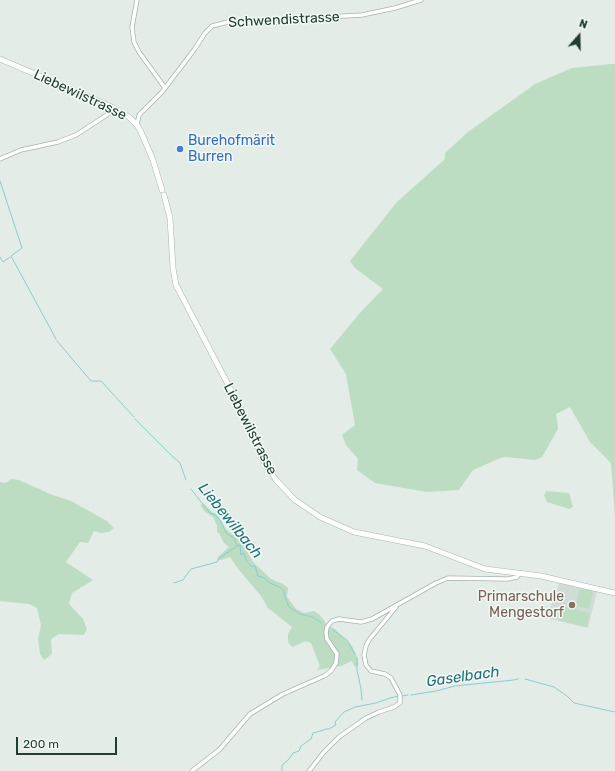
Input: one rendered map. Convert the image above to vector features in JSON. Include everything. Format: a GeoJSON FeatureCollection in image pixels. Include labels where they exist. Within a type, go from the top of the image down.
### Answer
{"type":"FeatureCollection","features":[{"type":"Feature","properties":{"kind":"street"},"geometry":{"type":"LineString","coordinates":[[137,0],[132,27],[134,42],[139,52],[165,88]]}},
{"type":"Feature","properties":{"kind":"street","name":"Schwendistrasse"},"geometry":{"type":"LineString","coordinates":[[139,115],[165,88],[194,50],[206,31],[216,25],[228,22],[289,22],[327,17],[362,15],[421,0]]}},
{"type":"Feature","properties":{"kind":"street","name":"Liebewilstrasse"},"geometry":{"type":"LineString","coordinates":[[0,59],[116,109],[138,124],[153,160],[170,218],[173,268],[176,285],[245,417],[263,460],[282,488],[311,512],[347,529],[362,534],[425,546],[485,569],[541,576],[615,593]]}},
{"type":"Feature","properties":{"kind":"street"},"geometry":{"type":"LineString","coordinates":[[0,159],[13,153],[58,142],[76,135],[116,109]]}},
{"type":"Feature","properties":{"kind":"street"},"geometry":{"type":"LineString","coordinates":[[129,117],[139,115],[138,124]]}},
{"type":"Feature","properties":{"kind":"street"},"geometry":{"type":"LineString","coordinates":[[192,771],[219,750],[250,714],[283,694],[324,676],[331,671],[336,665],[337,656],[336,651],[326,634],[326,629],[330,623],[339,619],[358,622],[368,621],[445,579],[457,577],[508,579],[515,578],[520,574]]}},
{"type":"Feature","properties":{"kind":"street"},"geometry":{"type":"LineString","coordinates":[[309,771],[327,748],[350,730],[370,716],[400,703],[400,695],[391,678],[385,674],[371,671],[366,664],[364,655],[369,640],[398,605]]}},
{"type":"Feature","properties":{"kind":"shaded area","name":"Primarschule Mengestorf"},"geometry":{"type":"Polygon","coordinates":[[[560,582],[597,591],[588,628],[546,618],[560,582]]]}},
{"type":"Feature","properties":{"kind":"green space"},"geometry":{"type":"Polygon","coordinates":[[[615,64],[615,516],[611,463],[590,442],[570,407],[556,414],[558,429],[542,457],[536,460],[504,457],[498,459],[473,470],[459,490],[427,492],[375,483],[357,470],[358,459],[346,445],[342,435],[355,425],[346,374],[330,349],[359,314],[383,289],[355,268],[350,261],[397,202],[445,159],[445,153],[468,132],[535,84],[572,68],[615,64]]]}},
{"type":"Feature","properties":{"kind":"green space"},"geometry":{"type":"Polygon","coordinates":[[[11,479],[19,480],[50,494],[71,501],[107,521],[114,528],[109,532],[101,533],[94,531],[88,543],[80,542],[66,562],[93,580],[72,593],[69,604],[83,619],[87,629],[84,635],[59,634],[51,639],[52,654],[44,660],[40,654],[38,639],[41,625],[37,608],[29,604],[0,601],[0,482],[6,483],[11,479]]]}},
{"type":"Feature","properties":{"kind":"green space"},"geometry":{"type":"Polygon","coordinates":[[[546,491],[569,493],[573,507],[569,509],[547,502],[544,495],[546,491]]]}},
{"type":"Feature","properties":{"kind":"green space"},"geometry":{"type":"Polygon","coordinates":[[[201,504],[204,504],[213,513],[217,514],[226,529],[242,542],[253,562],[271,579],[288,588],[287,597],[296,609],[304,613],[314,611],[320,615],[328,626],[335,629],[352,646],[358,659],[358,665],[356,667],[352,661],[341,666],[317,670],[320,666],[311,643],[306,641],[292,647],[288,642],[288,634],[292,627],[268,608],[261,596],[230,557],[218,560],[218,557],[229,547],[224,543],[219,533],[217,533],[217,526],[213,517],[204,511],[201,504]]]}},
{"type":"Feature","properties":{"kind":"green space"},"geometry":{"type":"Polygon","coordinates":[[[579,589],[593,591],[589,609],[576,606],[579,589]]]}},
{"type":"Feature","properties":{"kind":"green space"},"geometry":{"type":"Polygon","coordinates":[[[561,606],[590,613],[587,627],[558,620],[561,606]]]}},
{"type":"Feature","properties":{"kind":"waterway","name":"Liebewilbach"},"geometry":{"type":"LineString","coordinates":[[0,181],[22,248],[11,256],[56,339]]}},
{"type":"Feature","properties":{"kind":"waterway"},"geometry":{"type":"LineString","coordinates":[[0,257],[3,262],[10,257]]}},
{"type":"Feature","properties":{"kind":"waterway","name":"Liebewilbach"},"geometry":{"type":"LineString","coordinates":[[57,341],[91,381],[101,381],[134,417]]}},
{"type":"Feature","properties":{"kind":"waterway","name":"Liebewilbach"},"geometry":{"type":"LineString","coordinates":[[135,419],[180,463],[186,480]]}},
{"type":"Feature","properties":{"kind":"waterway","name":"Liebewilbach"},"geometry":{"type":"LineString","coordinates":[[191,489],[210,513],[214,514],[220,520],[226,533],[234,538],[237,546],[240,545],[241,555],[244,553],[247,562],[251,566],[255,566],[258,576],[265,578],[268,582],[281,588],[284,591],[289,607],[300,614],[312,617],[322,623]]}},
{"type":"Feature","properties":{"kind":"waterway"},"geometry":{"type":"LineString","coordinates":[[174,583],[183,580],[191,569],[217,562],[219,558],[236,547]]}},
{"type":"Feature","properties":{"kind":"waterway","name":"Liebewilbach"},"geometry":{"type":"LineString","coordinates":[[333,630],[347,640],[355,654]]}},
{"type":"Feature","properties":{"kind":"waterway","name":"Liebewilbach"},"geometry":{"type":"LineString","coordinates":[[357,658],[357,670],[362,700]]}},
{"type":"Feature","properties":{"kind":"waterway","name":"Gaselbach"},"geometry":{"type":"LineString","coordinates":[[411,695],[455,686],[518,679]]}},
{"type":"Feature","properties":{"kind":"waterway","name":"Gaselbach"},"geometry":{"type":"LineString","coordinates":[[525,679],[554,687],[574,703],[615,712]]}},
{"type":"Feature","properties":{"kind":"waterway","name":"Gaselbach"},"geometry":{"type":"LineString","coordinates":[[402,696],[408,695]]}},
{"type":"Feature","properties":{"kind":"waterway","name":"Gaselbach"},"geometry":{"type":"LineString","coordinates":[[282,771],[282,765],[293,753],[299,751],[301,746],[311,739],[313,733],[329,729],[336,725],[335,722],[344,712],[355,707],[376,703],[399,696]]}},
{"type":"Feature","properties":{"kind":"place","name":"Burehofmärit Burren"},"geometry":{"type":"Point","coordinates":[180,149]}},
{"type":"Feature","properties":{"kind":"place","name":"Primarschule Mengestorf"},"geometry":{"type":"Point","coordinates":[572,605]}}]}
